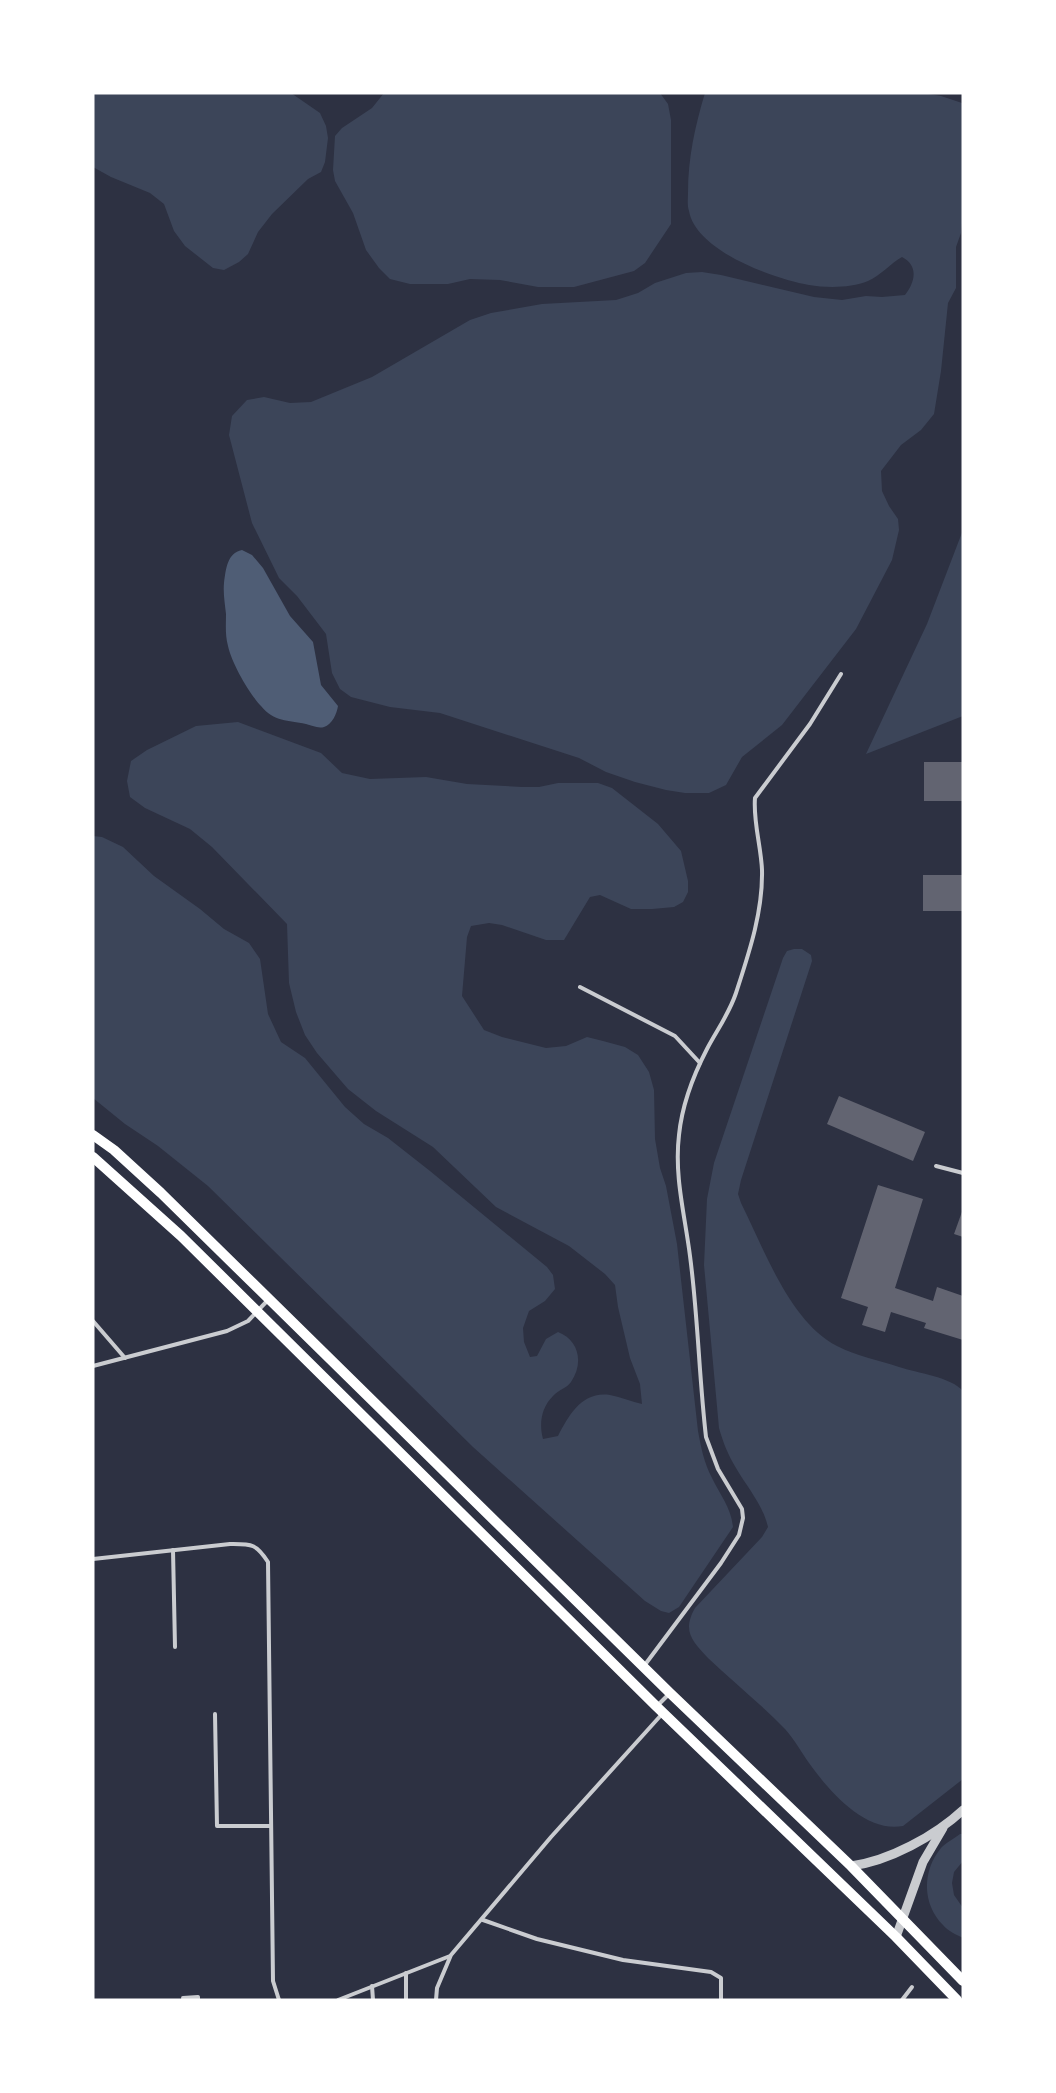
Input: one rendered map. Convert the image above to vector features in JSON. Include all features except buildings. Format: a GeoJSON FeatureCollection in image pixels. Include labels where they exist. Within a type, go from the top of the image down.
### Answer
{"type":"FeatureCollection","features":[{"type":"Feature","properties":{"kind":"main road"},"geometry":{"type":"LineString","coordinates":[[93,1135],[114,1150],[161,1193],[670,1693],[851,1866],[963,1981]]}},
{"type":"Feature","properties":{"kind":"main road"},"geometry":{"type":"LineString","coordinates":[[93,1157],[181,1236],[818,1864],[896,1937],[957,2000]]}},
{"type":"Feature","properties":{"kind":"street"},"geometry":{"type":"LineString","coordinates":[[851,1866],[882,1860],[959,1818],[963,1810]]}},
{"type":"Feature","properties":{"kind":"street"},"geometry":{"type":"LineString","coordinates":[[896,1937],[923,1862],[944,1826]]}},
{"type":"Feature","properties":{"kind":"lane"},"geometry":{"type":"LineString","coordinates":[[643,1666],[721,1563],[739,1535],[743,1518],[742,1509],[715,1462],[706,1437],[690,1258],[678,1179],[678,1137],[682,1115],[700,1063],[725,1020],[735,997],[758,916],[762,897],[762,868],[755,798],[810,724],[841,674]]}},
{"type":"Feature","properties":{"kind":"lane"},"geometry":{"type":"LineString","coordinates":[[580,987],[675,1036],[700,1063]]}},
{"type":"Feature","properties":{"kind":"lane"},"geometry":{"type":"LineString","coordinates":[[936,1166],[963,1173]]}},
{"type":"Feature","properties":{"kind":"lane"},"geometry":{"type":"LineString","coordinates":[[93,1366],[227,1331],[248,1321],[268,1299]]}},
{"type":"Feature","properties":{"kind":"lane"},"geometry":{"type":"LineString","coordinates":[[93,1321],[125,1358]]}},
{"type":"Feature","properties":{"kind":"lane"},"geometry":{"type":"LineString","coordinates":[[93,1559],[231,1544],[251,1544],[260,1550],[268,1562],[273,1981],[279,2000]]}},
{"type":"Feature","properties":{"kind":"lane"},"geometry":{"type":"LineString","coordinates":[[173,1550],[175,1647]]}},
{"type":"Feature","properties":{"kind":"lane"},"geometry":{"type":"LineString","coordinates":[[436,2000],[437,1988],[451,1955],[660,1709],[670,1693]]}},
{"type":"Feature","properties":{"kind":"lane"},"geometry":{"type":"LineString","coordinates":[[215,1714],[216,1826],[271,1826]]}},
{"type":"Feature","properties":{"kind":"lane"},"geometry":{"type":"LineString","coordinates":[[483,1920],[537,1939],[623,1960],[711,1972],[721,1978],[721,2000]]}},
{"type":"Feature","properties":{"kind":"lane"},"geometry":{"type":"LineString","coordinates":[[338,2000],[451,1955]]}},
{"type":"Feature","properties":{"kind":"lane"},"geometry":{"type":"LineString","coordinates":[[406,1973],[406,2000]]}},
{"type":"Feature","properties":{"kind":"lane"},"geometry":{"type":"LineString","coordinates":[[372,1986],[373,2000]]}},
{"type":"Feature","properties":{"kind":"lane"},"geometry":{"type":"LineString","coordinates":[[902,2000],[912,1987]]}},
{"type":"Feature","properties":{"kind":"lane"},"geometry":{"type":"LineString","coordinates":[[183,1998],[198,1997],[198,2000]]}},
{"type":"Feature","properties":{"kind":"shaded area"},"geometry":{"type":"Polygon","coordinates":[[[93,93],[291,93],[320,113],[328,138],[325,162],[321,172],[308,179],[272,214],[258,232],[248,254],[224,270],[213,268],[185,246],[174,231],[164,204],[150,193],[93,167],[93,93]]]}},
{"type":"Feature","properties":{"kind":"shaded area"},"geometry":{"type":"Polygon","coordinates":[[[384,93],[660,93],[668,104],[671,120],[671,224],[645,263],[634,271],[574,287],[538,287],[500,280],[470,279],[448,284],[410,284],[390,279],[366,250],[353,213],[335,181],[333,170],[335,136],[342,128],[372,108],[384,93]]]}},
{"type":"Feature","properties":{"kind":"shaded area"},"geometry":{"type":"Polygon","coordinates":[[[705,93],[922,93],[962,103],[963,213],[961,233],[956,247],[956,288],[948,303],[934,414],[921,430],[901,445],[881,471],[882,491],[898,519],[899,530],[892,560],[856,629],[782,725],[742,757],[726,785],[709,793],[685,793],[635,782],[606,772],[579,758],[440,713],[390,707],[351,697],[340,689],[332,673],[326,634],[297,596],[279,578],[252,523],[229,435],[232,416],[247,400],[264,397],[290,403],[311,402],[372,377],[470,320],[491,313],[542,304],[616,300],[638,293],[655,283],[686,273],[702,272],[814,297],[842,300],[866,296],[905,295],[914,274],[911,265],[902,257],[868,281],[839,287],[816,286],[776,277],[738,261],[706,239],[695,225],[688,202],[691,155],[705,93]]]}},
{"type":"Feature","properties":{"kind":"shaded area"},"geometry":{"type":"Polygon","coordinates":[[[963,530],[963,716],[866,754],[927,624],[963,530]]]}},
{"type":"Feature","properties":{"kind":"shaded area"},"geometry":{"type":"Polygon","coordinates":[[[242,550],[252,555],[263,568],[290,616],[313,642],[321,685],[338,706],[334,718],[327,726],[317,727],[282,720],[271,715],[256,700],[237,669],[227,642],[224,587],[230,558],[242,550]]]}},
{"type":"Feature","properties":{"kind":"shaded area"},"geometry":{"type":"Polygon","coordinates":[[[238,722],[321,753],[342,773],[370,779],[426,777],[467,784],[522,787],[539,787],[558,783],[598,783],[612,788],[658,824],[681,851],[688,881],[688,892],[683,902],[674,907],[631,909],[600,895],[590,897],[564,940],[546,940],[489,923],[471,926],[467,937],[462,996],[484,1030],[546,1048],[566,1046],[587,1037],[603,1041],[625,1047],[638,1055],[649,1072],[654,1090],[655,1139],[677,1244],[698,1431],[707,1467],[728,1507],[733,1527],[679,1607],[669,1613],[645,1601],[473,1447],[208,1186],[93,1098],[93,836],[102,837],[123,847],[154,876],[224,929],[249,943],[260,959],[268,1014],[281,1042],[305,1058],[345,1107],[364,1124],[388,1138],[430,1171],[547,1267],[553,1275],[555,1289],[545,1301],[529,1311],[523,1328],[524,1342],[530,1357],[537,1356],[546,1339],[558,1332],[575,1346],[578,1360],[571,1382],[555,1394],[546,1406],[541,1422],[543,1439],[558,1436],[578,1406],[592,1397],[610,1395],[642,1404],[640,1384],[630,1358],[615,1285],[605,1274],[569,1246],[496,1207],[433,1147],[376,1111],[348,1089],[317,1053],[305,1035],[296,1012],[289,983],[287,924],[212,847],[190,829],[145,808],[130,797],[127,781],[131,761],[147,750],[196,726],[238,722]]]}},
{"type":"Feature","properties":{"kind":"shaded area"},"geometry":{"type":"Polygon","coordinates":[[[802,949],[811,955],[812,961],[741,1180],[738,1194],[741,1203],[780,1283],[805,1320],[820,1335],[852,1353],[942,1379],[958,1386],[963,1391],[963,1779],[903,1826],[875,1823],[849,1808],[817,1774],[785,1729],[697,1646],[689,1629],[695,1608],[762,1537],[768,1527],[759,1504],[731,1458],[719,1428],[704,1265],[707,1199],[714,1163],[783,958],[787,951],[802,949]]]}},
{"type":"Feature","properties":{"kind":"shaded area"},"geometry":{"type":"Polygon","coordinates":[[[963,1834],[963,1861],[954,1872],[952,1883],[954,1895],[963,1908],[963,1938],[947,1929],[936,1917],[928,1897],[927,1887],[930,1867],[935,1857],[943,1846],[963,1834]]]}}]}
